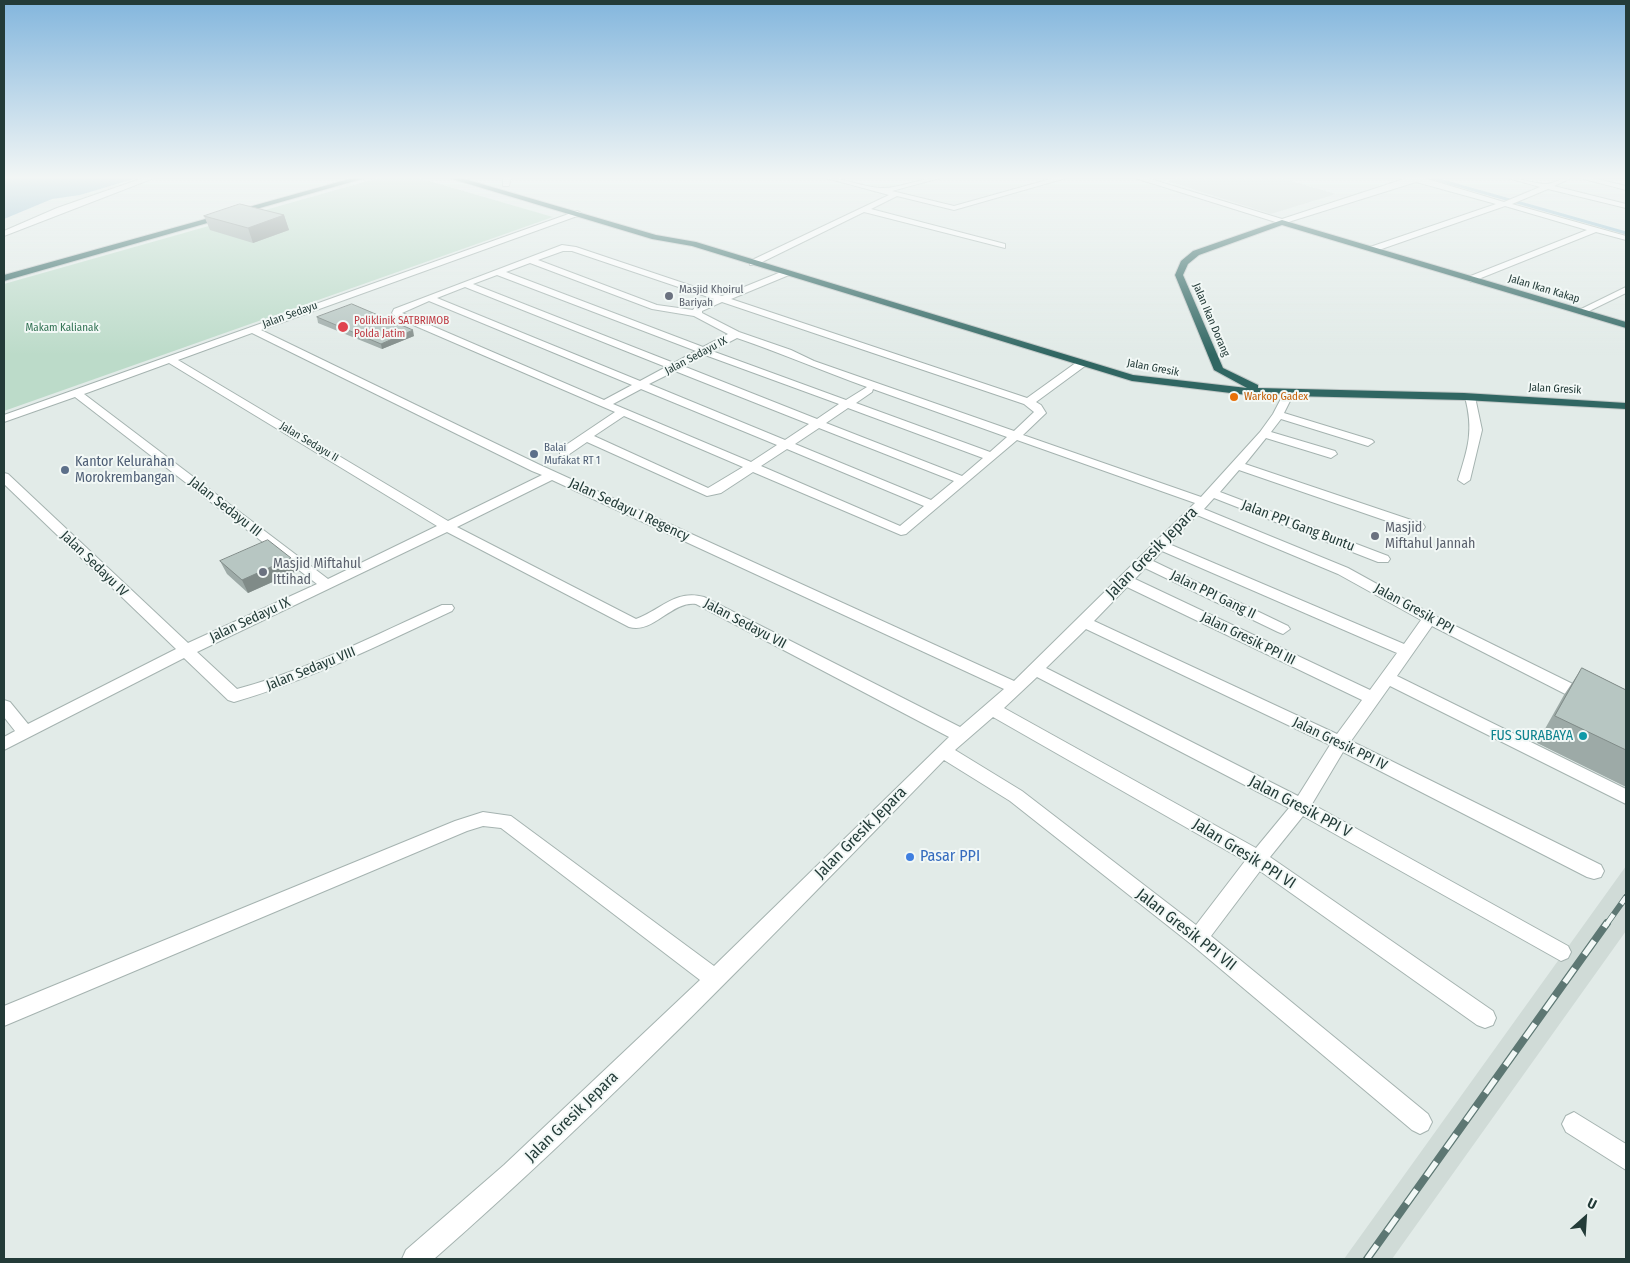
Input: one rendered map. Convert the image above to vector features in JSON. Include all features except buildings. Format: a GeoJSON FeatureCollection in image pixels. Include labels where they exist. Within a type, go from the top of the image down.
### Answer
{"type":"FeatureCollection","features":[{"type":"Feature","properties":{"kind":"highway"},"geometry":{"type":"LineString","coordinates":[[4,271],[126,237]]}},
{"type":"Feature","properties":{"kind":"highway"},"geometry":{"type":"LineString","coordinates":[[4,278],[151,237]]}},
{"type":"Feature","properties":{"kind":"highway","name":"Jalan Gresik"},"geometry":{"type":"LineString","coordinates":[[654,237],[693,244],[786,274],[1132,378],[1184,387],[1270,392],[1470,397],[1625,406]]}},
{"type":"Feature","properties":{"kind":"highway","name":"Jalan Gresik"},"geometry":{"type":"LineString","coordinates":[[681,237],[693,244]]}},
{"type":"Feature","properties":{"kind":"highway","name":"Jalan Ikan Dorang"},"geometry":{"type":"LineString","coordinates":[[1239,237],[1196,253],[1184,263],[1180,275],[1184,289],[1219,370],[1242,382],[1270,392]]}},
{"type":"Feature","properties":{"kind":"highway","name":"Jalan Ikan Kakap"},"geometry":{"type":"LineString","coordinates":[[1331,237],[1626,325]]}},
{"type":"Feature","properties":{"kind":"highway","name":"Jalan Ikan Dorang"},"geometry":{"type":"LineString","coordinates":[[1184,387],[1208,380],[1219,370]]}},
{"type":"Feature","properties":{"kind":"street","name":"Jalan Sedayu"},"geometry":{"type":"LineString","coordinates":[[4,419],[498,237]]}},
{"type":"Feature","properties":{"kind":"street"},"geometry":{"type":"LineString","coordinates":[[753,263],[808,237]]}},
{"type":"Feature","properties":{"kind":"street"},"geometry":{"type":"LineString","coordinates":[[967,237],[1002,246]]}},
{"type":"Feature","properties":{"kind":"street"},"geometry":{"type":"LineString","coordinates":[[1373,250],[1410,237]]}},
{"type":"Feature","properties":{"kind":"street"},"geometry":{"type":"LineString","coordinates":[[1471,279],[1576,237]]}},
{"type":"Feature","properties":{"kind":"street"},"geometry":{"type":"LineString","coordinates":[[562,248],[573,249],[1028,402],[1040,409],[1040,413],[992,457],[901,531],[400,316],[397,313],[399,309],[497,272],[562,248]]}},
{"type":"Feature","properties":{"kind":"street","name":"Jalan Sedayu IX"},"geometry":{"type":"LineString","coordinates":[[530,260],[655,307],[696,314],[736,334]]}},
{"type":"Feature","properties":{"kind":"street"},"geometry":{"type":"LineString","coordinates":[[497,272],[704,351],[992,457]]}},
{"type":"Feature","properties":{"kind":"street"},"geometry":{"type":"LineString","coordinates":[[696,314],[698,309],[786,274]]}},
{"type":"Feature","properties":{"kind":"street"},"geometry":{"type":"LineString","coordinates":[[464,284],[962,480]]}},
{"type":"Feature","properties":{"kind":"street"},"geometry":{"type":"LineString","coordinates":[[1580,312],[1626,290]]}},
{"type":"Feature","properties":{"kind":"street"},"geometry":{"type":"LineString","coordinates":[[429,298],[933,505]]}},
{"type":"Feature","properties":{"kind":"street","name":"Jalan Sedayu I Regency"},"geometry":{"type":"LineString","coordinates":[[252,329],[553,475],[1012,686]]}},
{"type":"Feature","properties":{"kind":"street"},"geometry":{"type":"LineString","coordinates":[[736,334],[787,352],[810,363],[1016,434],[1204,502]]}},
{"type":"Feature","properties":{"kind":"street","name":"Jalan Sedayu IX"},"geometry":{"type":"LineString","coordinates":[[606,403],[736,334]]}},
{"type":"Feature","properties":{"kind":"street","name":"Jalan Sedayu II"},"geometry":{"type":"LineString","coordinates":[[169,359],[448,527]]}},
{"type":"Feature","properties":{"kind":"street"},"geometry":{"type":"LineString","coordinates":[[1028,402],[1082,364]]}},
{"type":"Feature","properties":{"kind":"street"},"geometry":{"type":"LineString","coordinates":[[586,437],[707,492],[717,490],[868,390]]}},
{"type":"Feature","properties":{"kind":"street","name":"Jalan Sedayu III"},"geometry":{"type":"LineString","coordinates":[[76,392],[83,400],[107,416],[327,585]]}},
{"type":"Feature","properties":{"kind":"street","name":"Jalan Gresik Jepara"},"geometry":{"type":"LineString","coordinates":[[415,1259],[514,1174],[715,979],[943,751],[962,736],[1012,686],[1035,669],[1084,622],[1204,502],[1264,434],[1278,415],[1289,392]]}},
{"type":"Feature","properties":{"kind":"street"},"geometry":{"type":"LineString","coordinates":[[1464,480],[1478,436],[1476,414],[1470,397]]}},
{"type":"Feature","properties":{"kind":"street"},"geometry":{"type":"LineString","coordinates":[[564,452],[624,411]]}},
{"type":"Feature","properties":{"kind":"street"},"geometry":{"type":"LineString","coordinates":[[1278,415],[1368,442]]}},
{"type":"Feature","properties":{"kind":"street"},"geometry":{"type":"LineString","coordinates":[[1264,434],[1331,454]]}},
{"type":"Feature","properties":{"kind":"street"},"geometry":{"type":"LineString","coordinates":[[1237,464],[1418,527]]}},
{"type":"Feature","properties":{"kind":"street","name":"Jalan Sedayu IX"},"geometry":{"type":"LineString","coordinates":[[4,744],[185,651],[327,585],[553,475]]}},
{"type":"Feature","properties":{"kind":"street","name":"Jalan Sedayu IV"},"geometry":{"type":"LineString","coordinates":[[4,477],[185,651]]}},
{"type":"Feature","properties":{"kind":"street","name":"Jalan PPI Gang Buntu"},"geometry":{"type":"LineString","coordinates":[[1204,502],[1383,560]]}},
{"type":"Feature","properties":{"kind":"street","name":"Jalan Gresik PPI"},"geometry":{"type":"LineString","coordinates":[[1204,502],[1343,571],[1430,619],[1601,705]]}},
{"type":"Feature","properties":{"kind":"street","name":"Jalan Sedayu VII"},"geometry":{"type":"LineString","coordinates":[[448,527],[634,624],[644,621],[680,599],[688,597],[699,600],[962,736]]}},
{"type":"Feature","properties":{"kind":"street"},"geometry":{"type":"LineString","coordinates":[[1160,545],[1406,652]]}},
{"type":"Feature","properties":{"kind":"street","name":"Jalan PPI Gang II"},"geometry":{"type":"LineString","coordinates":[[1144,562],[1283,629]]}},
{"type":"Feature","properties":{"kind":"street","name":"Jalan Gresik PPI III"},"geometry":{"type":"LineString","coordinates":[[1124,580],[1372,698]]}},
{"type":"Feature","properties":{"kind":"street","name":"Jalan Sedayu VIII"},"geometry":{"type":"LineString","coordinates":[[185,651],[234,696],[238,696],[327,663],[447,608]]}},
{"type":"Feature","properties":{"kind":"street"},"geometry":{"type":"LineString","coordinates":[[1198,938],[1301,806],[1340,743],[1430,619]]}},
{"type":"Feature","properties":{"kind":"street","name":"Jalan Gresik PPI IV"},"geometry":{"type":"LineString","coordinates":[[1084,622],[1340,743],[1594,871]]}},
{"type":"Feature","properties":{"kind":"street","name":"Jalan Gresik PPI V"},"geometry":{"type":"LineString","coordinates":[[1035,669],[1301,806],[1561,952]]}},
{"type":"Feature","properties":{"kind":"street"},"geometry":{"type":"LineString","coordinates":[[1388,678],[1626,797]]}},
{"type":"Feature","properties":{"kind":"street"},"geometry":{"type":"LineString","coordinates":[[4,706],[26,733]]}},
{"type":"Feature","properties":{"kind":"street","name":"Jalan Gresik PPI VI"},"geometry":{"type":"LineString","coordinates":[[991,708],[1258,859],[1485,1018]]}},
{"type":"Feature","properties":{"kind":"street","name":"Jalan Gresik PPI VII"},"geometry":{"type":"LineString","coordinates":[[943,751],[1016,796],[1198,938],[1420,1122]]}},
{"type":"Feature","properties":{"kind":"street"},"geometry":{"type":"LineString","coordinates":[[4,1016],[461,826],[483,819],[504,821],[715,979]]}},
{"type":"Feature","properties":{"kind":"street"},"geometry":{"type":"LineString","coordinates":[[1574,1124],[1626,1158]]}},
{"type":"Feature","properties":{"kind":"shaded area"},"geometry":{"type":"Polygon","coordinates":[[[1626,866],[1626,931],[1392,1259],[1344,1259],[1626,866]]]}},
{"type":"Feature","properties":{"kind":"green space","name":"Makam Kalianak"},"geometry":{"type":"Polygon","coordinates":[[[170,237],[497,237],[4,411],[4,284],[170,237]]]}},
{"type":"Feature","properties":{"kind":"railway"},"geometry":{"type":"LineString","coordinates":[[1606,925],[1626,897]]}},
{"type":"Feature","properties":{"kind":"railway"},"geometry":{"type":"LineString","coordinates":[[1367,1259],[1607,923]]}},
{"type":"Feature","properties":{"kind":"place","name":"Masjid Khoirul Bariyah"},"geometry":{"type":"Point","coordinates":[669,296]}},
{"type":"Feature","properties":{"kind":"place","name":"Poliklinik SATBRIMOB Polda Jatim"},"geometry":{"type":"Point","coordinates":[343,327]}},
{"type":"Feature","properties":{"kind":"place","name":"Warkop Gadex"},"geometry":{"type":"Point","coordinates":[1234,397]}},
{"type":"Feature","properties":{"kind":"place","name":"Balai Mufakat RT 1"},"geometry":{"type":"Point","coordinates":[534,454]}},
{"type":"Feature","properties":{"kind":"place","name":"Kantor Kelurahan Morokrembangan"},"geometry":{"type":"Point","coordinates":[65,470]}},
{"type":"Feature","properties":{"kind":"place","name":"Masjid Miftahul Jannah"},"geometry":{"type":"Point","coordinates":[1375,536]}},
{"type":"Feature","properties":{"kind":"place","name":"Masjid Miftahul Ittihad"},"geometry":{"type":"Point","coordinates":[263,572]}},
{"type":"Feature","properties":{"kind":"place","name":"FUS SURABAYA"},"geometry":{"type":"Point","coordinates":[1583,736]}},
{"type":"Feature","properties":{"kind":"place","name":"Pasar PPI"},"geometry":{"type":"Point","coordinates":[910,857]}}]}
